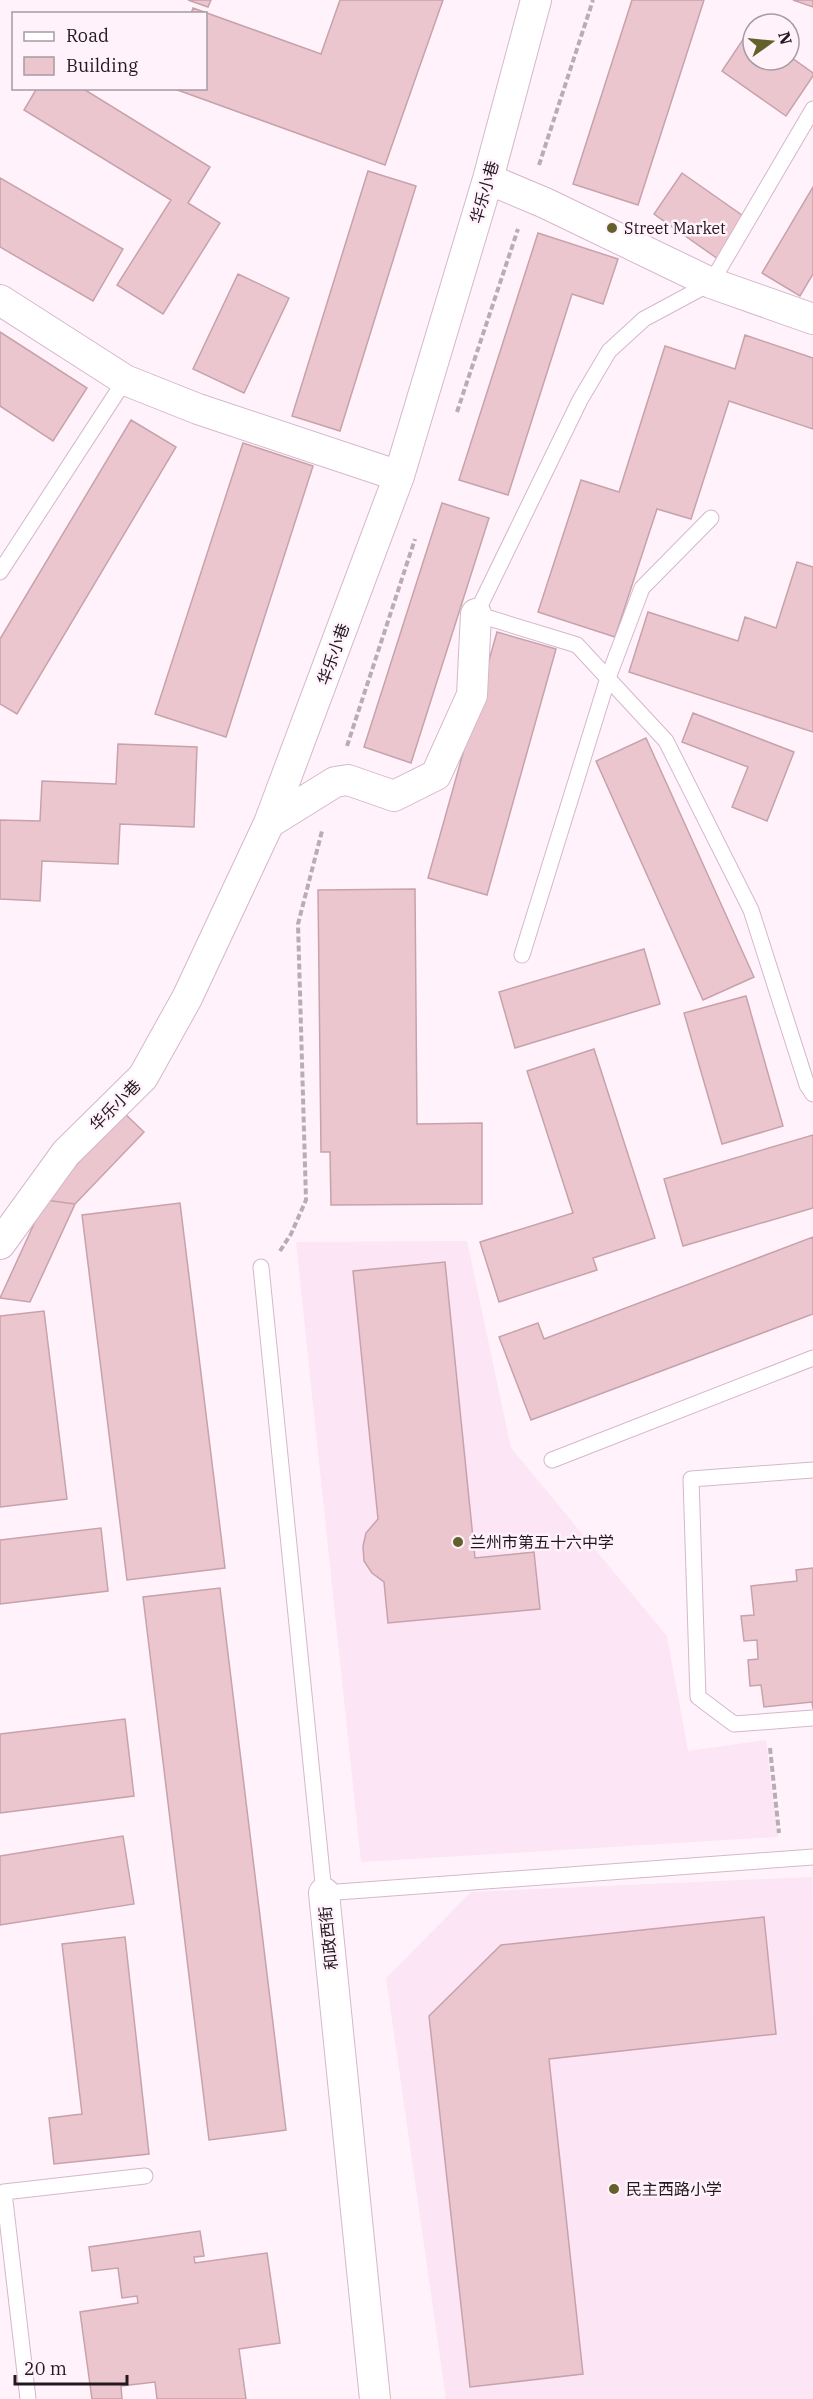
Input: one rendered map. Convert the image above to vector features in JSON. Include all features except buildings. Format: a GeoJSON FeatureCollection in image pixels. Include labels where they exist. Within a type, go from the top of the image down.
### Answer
{"type":"FeatureCollection","features":[{"type":"Feature","properties":{"kind":"street","name":"华乐小巷"},"geometry":{"type":"LineString","coordinates":[[0,1244],[66,1153],[143,1077],[187,999],[269,824],[399,476],[488,178],[536,0]]}},
{"type":"Feature","properties":{"kind":"street"},"geometry":{"type":"LineString","coordinates":[[488,178],[711,283],[813,320]]}},
{"type":"Feature","properties":{"kind":"street"},"geometry":{"type":"LineString","coordinates":[[0,300],[125,380],[198,410],[399,476]]}},
{"type":"Feature","properties":{"kind":"street"},"geometry":{"type":"LineString","coordinates":[[269,824],[335,782],[348,780],[393,796],[436,775],[472,695],[476,614]]}},
{"type":"Feature","properties":{"kind":"street","name":"和政西街"},"geometry":{"type":"LineString","coordinates":[[324,1893],[375,2399]]}},
{"type":"Feature","properties":{"kind":"lane"},"geometry":{"type":"LineString","coordinates":[[813,109],[711,283],[644,320],[609,351],[580,400],[476,614],[577,645],[666,741],[751,910],[807,1085],[813,1094]]}},
{"type":"Feature","properties":{"kind":"lane"},"geometry":{"type":"LineString","coordinates":[[0,572],[125,380]]}},
{"type":"Feature","properties":{"kind":"lane"},"geometry":{"type":"LineString","coordinates":[[522,955],[608,678],[642,588],[711,518]]}},
{"type":"Feature","properties":{"kind":"lane"},"geometry":{"type":"LineString","coordinates":[[261,1267],[324,1893]]}},
{"type":"Feature","properties":{"kind":"lane"},"geometry":{"type":"LineString","coordinates":[[552,1460],[813,1358]]}},
{"type":"Feature","properties":{"kind":"lane"},"geometry":{"type":"LineString","coordinates":[[813,1470],[692,1479],[698,1697],[734,1724],[813,1718]]}},
{"type":"Feature","properties":{"kind":"lane","name":"和政西街"},"geometry":{"type":"LineString","coordinates":[[324,1893],[813,1857]]}},
{"type":"Feature","properties":{"kind":"lane"},"geometry":{"type":"LineString","coordinates":[[27,2399],[4,2192],[146,2176]]}},
{"type":"Feature","properties":{"kind":"path"},"geometry":{"type":"LineString","coordinates":[[454,421],[593,0]]}},
{"type":"Feature","properties":{"kind":"path"},"geometry":{"type":"LineString","coordinates":[[261,1267],[275,1258],[291,1234],[306,1200],[298,924],[335,782],[417,534]]}},
{"type":"Feature","properties":{"kind":"path"},"geometry":{"type":"LineString","coordinates":[[767,1723],[782,1860]]}},
{"type":"Feature","properties":{"kind":"shaded area","name":"兰州市第五十六中学"},"geometry":{"type":"Polygon","coordinates":[[[467,1241],[511,1448],[667,1636],[688,1751],[766,1740],[778,1837],[361,1862],[296,1242],[467,1241]]]}},
{"type":"Feature","properties":{"kind":"shaded area","name":"民主西路小学"},"geometry":{"type":"Polygon","coordinates":[[[812,1877],[813,2399],[446,2399],[386,1978],[471,1892],[812,1877]]]}},
{"type":"Feature","properties":{"kind":"place","name":"Street Market"},"geometry":{"type":"Point","coordinates":[612,228]}},
{"type":"Feature","properties":{"kind":"place","name":"兰州市第五十六中学"},"geometry":{"type":"Point","coordinates":[458,1542]}},
{"type":"Feature","properties":{"kind":"place","name":"民主西路小学"},"geometry":{"type":"Point","coordinates":[614,2189]}}]}
